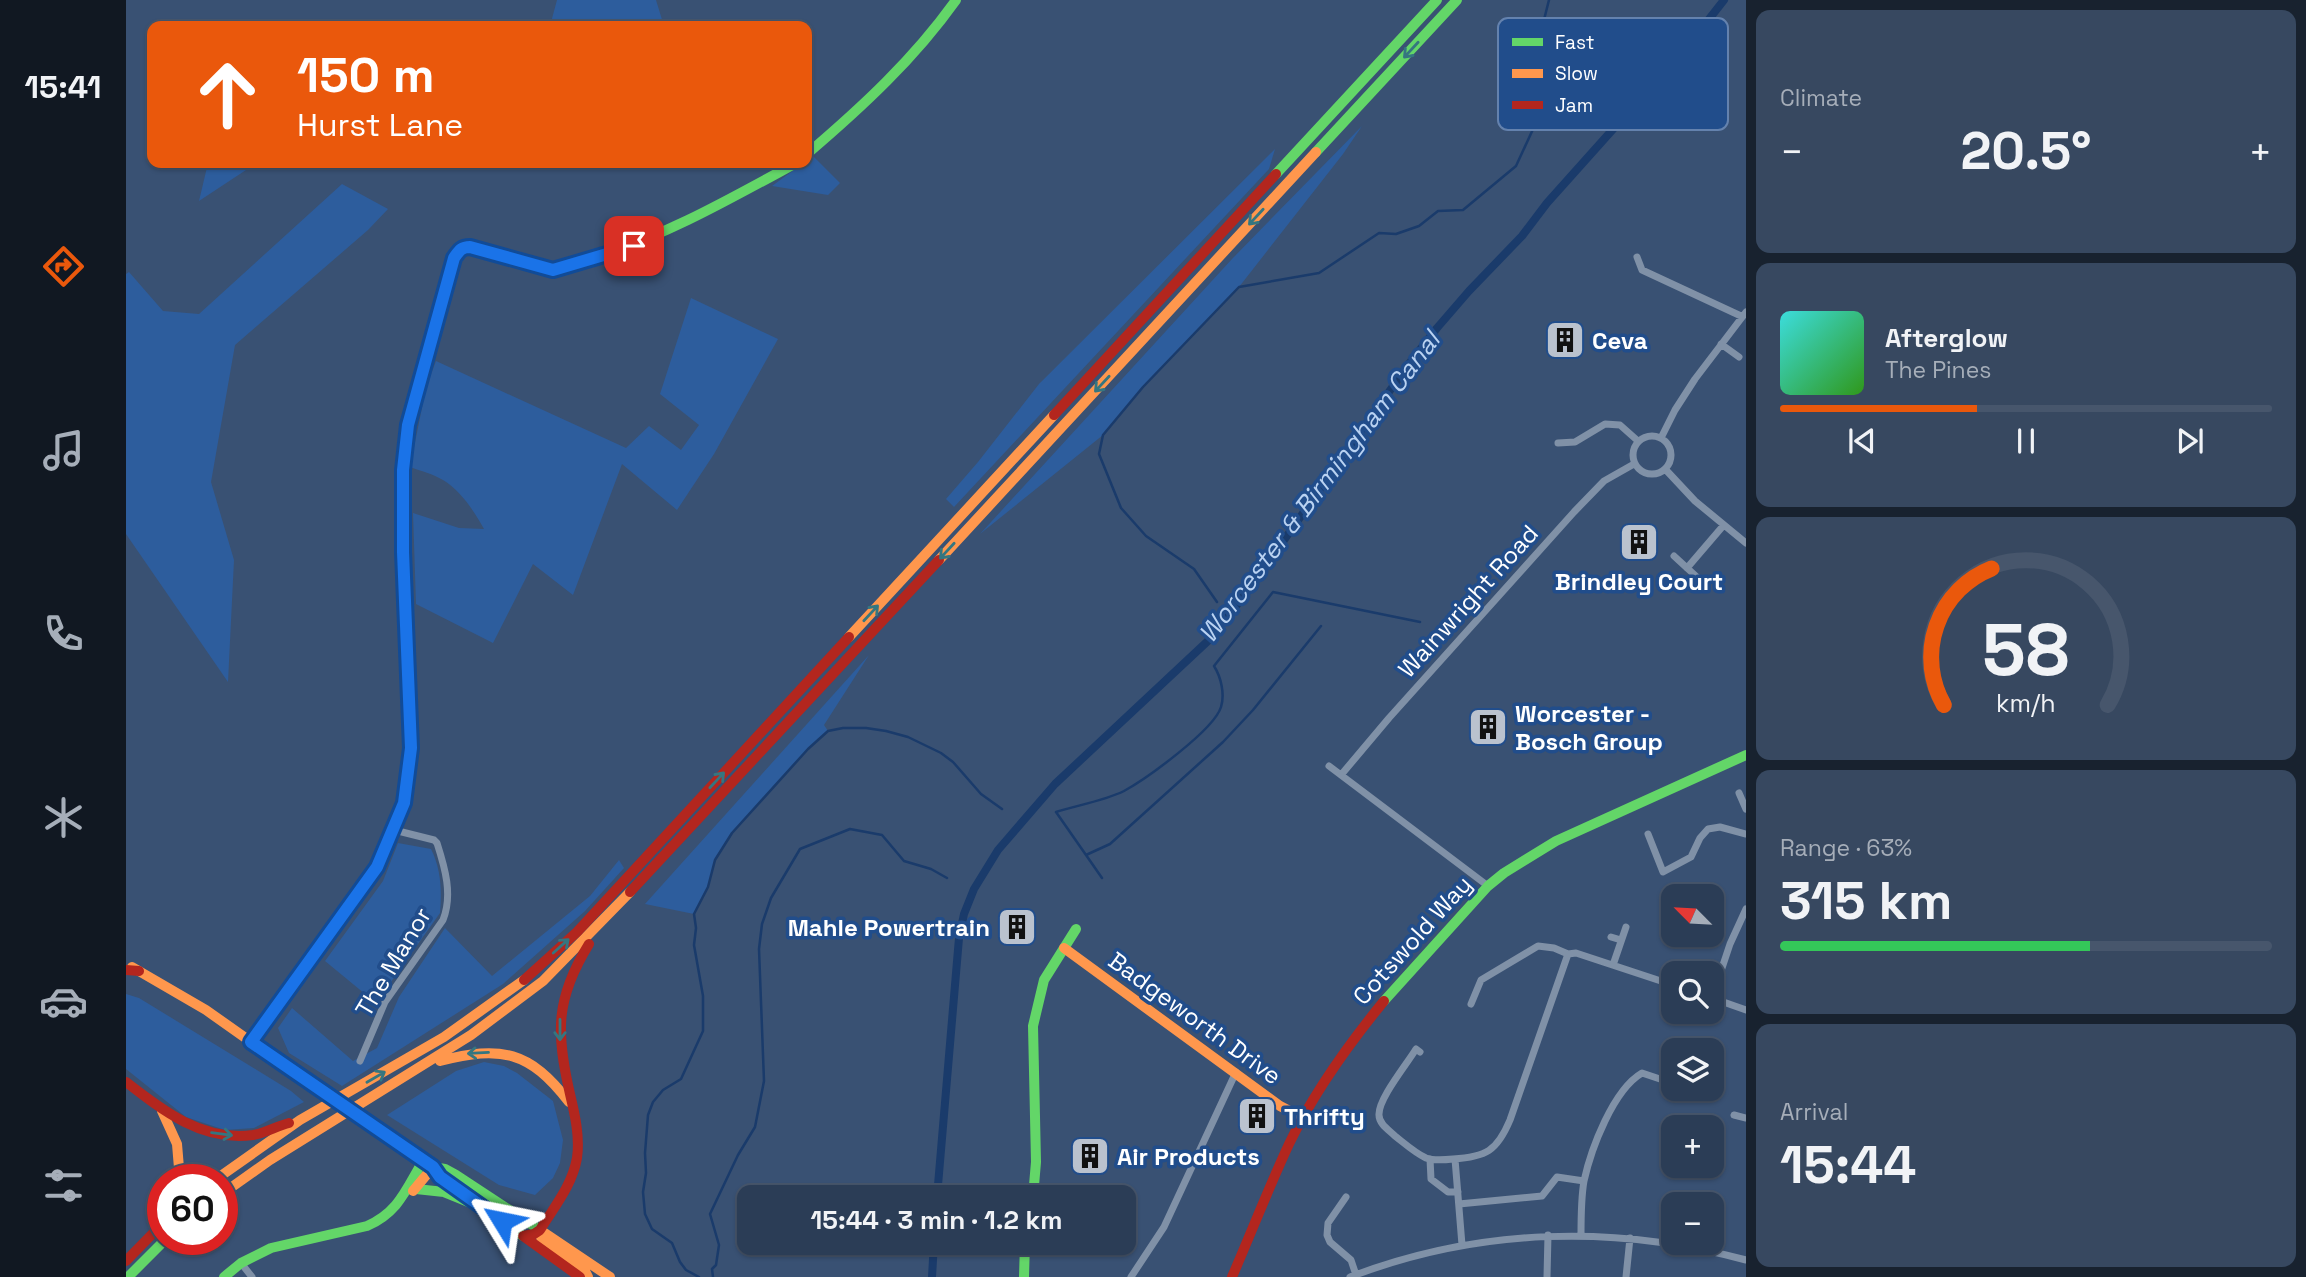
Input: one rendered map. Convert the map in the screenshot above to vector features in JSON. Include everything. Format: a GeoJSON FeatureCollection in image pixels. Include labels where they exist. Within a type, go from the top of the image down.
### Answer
{"type":"FeatureCollection","features":[{"type":"Feature","properties":{"kind":"main road"},"geometry":{"type":"LineString","coordinates":[[812,150],[856,112],[915,54],[937,29],[956,0]]}},
{"type":"Feature","properties":{"kind":"main road"},"geometry":{"type":"LineString","coordinates":[[238,1164],[300,1120],[444,1037],[525,979],[577,932],[1437,0]]}},
{"type":"Feature","properties":{"kind":"main road"},"geometry":{"type":"LineString","coordinates":[[238,1183],[471,1035],[543,981],[602,923],[1457,0]]}},
{"type":"Feature","properties":{"kind":"main road"},"geometry":{"type":"LineString","coordinates":[[251,1042],[377,867],[404,803],[411,748],[403,552],[403,470],[408,425],[454,258],[459,250],[470,247],[558,269],[634,246],[701,215],[787,168]]}},
{"type":"Feature","properties":{"kind":"main road","name":"Cotswold Way"},"geometry":{"type":"LineString","coordinates":[[1232,1277],[1290,1142],[1326,1080],[1370,1017],[1417,961],[1488,886],[1556,841],[1746,755]]}},
{"type":"Feature","properties":{"kind":"main road"},"geometry":{"type":"LineString","coordinates":[[523,1236],[540,1230],[566,1188],[576,1163],[579,1138],[561,1055],[559,1021],[562,1002],[575,967],[602,923]]}},
{"type":"Feature","properties":{"kind":"main road"},"geometry":{"type":"LineString","coordinates":[[1033,1185],[1036,1162],[1033,1026],[1044,980],[1076,929]]}},
{"type":"Feature","properties":{"kind":"main road","name":"Badgeworth Drive"},"geometry":{"type":"LineString","coordinates":[[1064,948],[1280,1105],[1303,1118]]}},
{"type":"Feature","properties":{"kind":"main road"},"geometry":{"type":"LineString","coordinates":[[126,964],[173,990],[428,1164],[440,1177],[580,1277]]}},
{"type":"Feature","properties":{"kind":"main road"},"geometry":{"type":"LineString","coordinates":[[126,970],[139,971]]}},
{"type":"Feature","properties":{"kind":"main road"},"geometry":{"type":"LineString","coordinates":[[424,1065],[470,1053],[497,1052],[512,1055],[539,1068],[550,1077],[573,1108]]}},
{"type":"Feature","properties":{"kind":"main road"},"geometry":{"type":"LineString","coordinates":[[126,1082],[160,1108],[194,1128],[226,1136],[250,1136],[300,1120]]}},
{"type":"Feature","properties":{"kind":"main road"},"geometry":{"type":"LineString","coordinates":[[160,1108],[174,1131],[181,1155],[181,1164]]}},
{"type":"Feature","properties":{"kind":"main road"},"geometry":{"type":"LineString","coordinates":[[428,1164],[456,1175],[610,1277]]}},
{"type":"Feature","properties":{"kind":"main road"},"geometry":{"type":"LineString","coordinates":[[224,1277],[241,1263],[271,1248],[374,1223],[387,1215],[411,1192],[428,1164]]}},
{"type":"Feature","properties":{"kind":"main road"},"geometry":{"type":"LineString","coordinates":[[411,1192],[444,1192],[480,1206]]}},
{"type":"Feature","properties":{"kind":"main road"},"geometry":{"type":"LineString","coordinates":[[540,1230],[541,1238],[545,1242],[585,1271],[588,1277]]}},
{"type":"Feature","properties":{"kind":"main road"},"geometry":{"type":"LineString","coordinates":[[139,1246],[147,1235]]}},
{"type":"Feature","properties":{"kind":"main road"},"geometry":{"type":"LineString","coordinates":[[126,1261],[147,1238]]}},
{"type":"Feature","properties":{"kind":"main road"},"geometry":{"type":"LineString","coordinates":[[128,1277],[150,1255]]}},
{"type":"Feature","properties":{"kind":"main road"},"geometry":{"type":"LineString","coordinates":[[1024,1277],[1025,1255]]}},
{"type":"Feature","properties":{"kind":"street"},"geometry":{"type":"LineString","coordinates":[[1637,257],[1642,270],[1744,314],[1675,410],[1661,438]]}},
{"type":"Feature","properties":{"kind":"street"},"geometry":{"type":"LineString","coordinates":[[1721,344],[1739,357]]}},
{"type":"Feature","properties":{"kind":"street"},"geometry":{"type":"LineString","coordinates":[[1558,443],[1575,442],[1605,424],[1620,425],[1638,441]]}},
{"type":"Feature","properties":{"kind":"street"},"geometry":{"type":"LineString","coordinates":[[1649,436],[1661,438],[1666,442],[1672,453],[1666,470],[1648,475],[1634,464],[1633,452],[1638,441],[1649,436]]}},
{"type":"Feature","properties":{"kind":"street","name":"Wainwright Road"},"geometry":{"type":"LineString","coordinates":[[1341,775],[1574,512],[1604,481],[1634,464]]}},
{"type":"Feature","properties":{"kind":"street"},"geometry":{"type":"LineString","coordinates":[[1666,470],[1723,526],[1746,543]]}},
{"type":"Feature","properties":{"kind":"street"},"geometry":{"type":"LineString","coordinates":[[1687,568],[1723,526]]}},
{"type":"Feature","properties":{"kind":"street"},"geometry":{"type":"LineString","coordinates":[[1674,556],[1699,579]]}},
{"type":"Feature","properties":{"kind":"street"},"geometry":{"type":"LineString","coordinates":[[1329,766],[1488,886]]}},
{"type":"Feature","properties":{"kind":"street"},"geometry":{"type":"LineString","coordinates":[[1740,793],[1746,809]]}},
{"type":"Feature","properties":{"kind":"street"},"geometry":{"type":"LineString","coordinates":[[1648,834],[1664,872],[1691,857],[1700,838],[1708,829],[1720,827],[1746,834]]}},
{"type":"Feature","properties":{"kind":"street","name":"The Manor"},"geometry":{"type":"LineString","coordinates":[[360,1061],[385,1002],[428,943],[448,907],[449,894],[437,843],[394,831]]}},
{"type":"Feature","properties":{"kind":"street"},"geometry":{"type":"LineString","coordinates":[[1724,964],[1746,909]]}},
{"type":"Feature","properties":{"kind":"street"},"geometry":{"type":"LineString","coordinates":[[1613,965],[1626,927]]}},
{"type":"Feature","properties":{"kind":"street"},"geometry":{"type":"LineString","coordinates":[[1611,937],[1621,940]]}},
{"type":"Feature","properties":{"kind":"street"},"geometry":{"type":"LineString","coordinates":[[1471,1004],[1482,980],[1538,946],[1554,948],[1568,954],[1576,953],[1661,981]]}},
{"type":"Feature","properties":{"kind":"street"},"geometry":{"type":"LineString","coordinates":[[1420,1052],[1416,1049],[1382,1102],[1378,1113],[1381,1123],[1399,1139],[1430,1159],[1455,1159],[1486,1153],[1503,1137],[1568,954]]}},
{"type":"Feature","properties":{"kind":"street"},"geometry":{"type":"LineString","coordinates":[[1724,1002],[1746,1010]]}},
{"type":"Feature","properties":{"kind":"street"},"geometry":{"type":"LineString","coordinates":[[1131,1277],[1164,1227],[1236,1072]]}},
{"type":"Feature","properties":{"kind":"street"},"geometry":{"type":"LineString","coordinates":[[1581,1235],[1584,1181],[1597,1140],[1615,1104],[1630,1081],[1643,1073],[1661,1079]]}},
{"type":"Feature","properties":{"kind":"street"},"geometry":{"type":"LineString","coordinates":[[1734,1115],[1746,1118]]}},
{"type":"Feature","properties":{"kind":"street"},"geometry":{"type":"LineString","coordinates":[[1430,1159],[1431,1179],[1448,1192],[1458,1192]]}},
{"type":"Feature","properties":{"kind":"street"},"geometry":{"type":"LineString","coordinates":[[1455,1159],[1462,1245]]}},
{"type":"Feature","properties":{"kind":"street"},"geometry":{"type":"LineString","coordinates":[[1459,1203],[1542,1196],[1557,1177],[1584,1181]]}},
{"type":"Feature","properties":{"kind":"street"},"geometry":{"type":"LineString","coordinates":[[1334,1196],[1344,1200],[1328,1223],[1327,1235],[1330,1242],[1351,1260],[1353,1276],[1409,1257],[1462,1245],[1548,1235],[1630,1238],[1684,1245],[1746,1260]]}},
{"type":"Feature","properties":{"kind":"street"},"geometry":{"type":"LineString","coordinates":[[1547,1277],[1548,1235]]}},
{"type":"Feature","properties":{"kind":"street"},"geometry":{"type":"LineString","coordinates":[[1626,1277],[1630,1238]]}},
{"type":"Feature","properties":{"kind":"street"},"geometry":{"type":"LineString","coordinates":[[241,1263],[252,1277]]}},
{"type":"Feature","properties":{"kind":"shaded area"},"geometry":{"type":"Polygon","coordinates":[[[557,0],[656,0],[662,21],[551,21],[557,0]]]}},
{"type":"Feature","properties":{"kind":"shaded area"},"geometry":{"type":"Polygon","coordinates":[[[1362,126],[1239,287],[1143,387],[1103,435],[980,534],[1232,259],[1362,126]]]}},
{"type":"Feature","properties":{"kind":"shaded area"},"geometry":{"type":"Polygon","coordinates":[[[1275,149],[1269,169],[954,507],[946,499],[1039,384],[1275,149]]]}},
{"type":"Feature","properties":{"kind":"shaded area"},"geometry":{"type":"Polygon","coordinates":[[[812,157],[840,183],[828,195],[772,186],[797,168],[812,168],[812,157]]]}},
{"type":"Feature","properties":{"kind":"shaded area"},"geometry":{"type":"Polygon","coordinates":[[[207,168],[248,168],[246,170],[199,201],[207,168]]]}},
{"type":"Feature","properties":{"kind":"shaded area"},"geometry":{"type":"Polygon","coordinates":[[[342,184],[388,209],[368,230],[235,345],[211,482],[234,560],[228,682],[126,534],[126,274],[129,272],[163,311],[199,314],[342,184]]]}},
{"type":"Feature","properties":{"kind":"shaded area"},"geometry":{"type":"Polygon","coordinates":[[[691,298],[778,339],[714,454],[677,510],[622,464],[573,595],[533,564],[493,643],[416,604],[413,513],[459,528],[484,529],[456,490],[435,476],[410,467],[426,388],[436,361],[626,448],[649,426],[681,450],[699,425],[660,394],[691,298]]]}},
{"type":"Feature","properties":{"kind":"shaded area"},"geometry":{"type":"Polygon","coordinates":[[[869,655],[824,725],[828,731],[808,749],[732,833],[715,860],[708,887],[694,914],[645,904],[869,655]]]}},
{"type":"Feature","properties":{"kind":"shaded area"},"geometry":{"type":"Polygon","coordinates":[[[398,843],[431,849],[440,880],[440,913],[376,1003],[325,961],[383,881],[398,843]]]}},
{"type":"Feature","properties":{"kind":"shaded area"},"geometry":{"type":"Polygon","coordinates":[[[619,860],[624,868],[585,911],[503,984],[342,1086],[289,1053],[278,1028],[292,1008],[353,1061],[377,1048],[399,997],[445,928],[492,976],[590,896],[619,860]]]}},
{"type":"Feature","properties":{"kind":"shaded area"},"geometry":{"type":"Polygon","coordinates":[[[126,994],[139,998],[291,1091],[304,1102],[254,1128],[225,1130],[186,1117],[126,1069],[126,994]]]}},
{"type":"Feature","properties":{"kind":"shaded area"},"geometry":{"type":"Polygon","coordinates":[[[484,1062],[504,1066],[517,1073],[553,1101],[563,1140],[560,1163],[553,1178],[535,1195],[499,1185],[387,1115],[456,1071],[484,1062]]]}},
{"type":"Feature","properties":{"kind":"waterway"},"geometry":{"type":"LineString","coordinates":[[1544,18],[1549,0]]}},
{"type":"Feature","properties":{"kind":"waterway","name":"Worcester & Birmingham Canal"},"geometry":{"type":"LineString","coordinates":[[1710,18],[1724,0]]}},
{"type":"Feature","properties":{"kind":"waterway"},"geometry":{"type":"LineString","coordinates":[[1217,602],[1194,569],[1146,536],[1121,508],[1099,454],[1103,435],[1143,387],[1239,287],[1319,273],[1379,233],[1396,234],[1419,226],[1438,211],[1463,210],[1516,166],[1533,130]]}},
{"type":"Feature","properties":{"kind":"waterway","name":"Worcester & Birmingham Canal"},"geometry":{"type":"LineString","coordinates":[[938,1185],[959,938],[964,914],[974,889],[998,850],[1055,784],[1210,639],[1250,588],[1437,328],[1522,236],[1547,203],[1612,130]]}},
{"type":"Feature","properties":{"kind":"waterway"},"geometry":{"type":"LineString","coordinates":[[1321,626],[1253,710],[1223,742],[1110,844],[1086,855],[1056,812],[1124,791],[1163,765],[1206,728],[1216,717],[1223,697],[1219,675],[1214,666],[1273,592],[1420,622]]}},
{"type":"Feature","properties":{"kind":"waterway"},"geometry":{"type":"LineString","coordinates":[[699,1277],[686,1270],[672,1243],[652,1229],[645,1214],[645,1153],[648,1115],[653,1102],[663,1090],[681,1079],[703,1031],[703,996],[694,945],[694,914],[708,887],[715,860],[732,833],[808,749],[828,731],[843,728],[886,731],[908,737],[941,753],[953,762],[981,794],[1002,809]]}},
{"type":"Feature","properties":{"kind":"waterway"},"geometry":{"type":"LineString","coordinates":[[713,1277],[712,1269],[716,1265],[719,1245],[710,1214],[738,1155],[755,1127],[764,1081],[759,949],[762,924],[771,898],[800,849],[850,829],[882,835],[904,861],[931,869],[947,878]]}},
{"type":"Feature","properties":{"kind":"waterway"},"geometry":{"type":"LineString","coordinates":[[1086,855],[1102,878]]}},
{"type":"Feature","properties":{"kind":"waterway","name":"Worcester & Birmingham Canal"},"geometry":{"type":"LineString","coordinates":[[932,1277],[933,1255]]}},
{"type":"Feature","properties":{"kind":"traffic: fast"},"geometry":{"type":"LineString","coordinates":[[812,150],[886,82],[923,42],[956,0]]}},
{"type":"Feature","properties":{"kind":"traffic: fast"},"geometry":{"type":"LineString","coordinates":[[1276,174],[1437,0]]}},
{"type":"Feature","properties":{"kind":"traffic: fast"},"geometry":{"type":"LineString","coordinates":[[1316,152],[1457,0]]}},
{"type":"Feature","properties":{"kind":"traffic: fast"},"geometry":{"type":"LineString","coordinates":[[591,259],[645,240],[721,204],[787,168]]}},
{"type":"Feature","properties":{"kind":"traffic: fast"},"geometry":{"type":"LineString","coordinates":[[251,1042],[377,867],[404,803],[411,748],[408,675]]}},
{"type":"Feature","properties":{"kind":"traffic: fast"},"geometry":{"type":"LineString","coordinates":[[1384,1001],[1488,886],[1504,873],[1556,841],[1746,755]]}},
{"type":"Feature","properties":{"kind":"traffic: fast"},"geometry":{"type":"LineString","coordinates":[[1034,1185],[1036,1162],[1033,1026],[1044,980],[1076,929]]}},
{"type":"Feature","properties":{"kind":"traffic: fast"},"geometry":{"type":"LineString","coordinates":[[323,1093],[359,1117]]}},
{"type":"Feature","properties":{"kind":"traffic: fast"},"geometry":{"type":"LineString","coordinates":[[359,1117],[433,1167],[440,1177],[523,1236]]}},
{"type":"Feature","properties":{"kind":"traffic: fast"},"geometry":{"type":"LineString","coordinates":[[224,1277],[241,1263],[271,1248],[367,1226],[378,1220],[401,1199],[423,1161]]}},
{"type":"Feature","properties":{"kind":"traffic: fast"},"geometry":{"type":"LineString","coordinates":[[433,1167],[456,1175],[540,1230]]}},
{"type":"Feature","properties":{"kind":"traffic: fast"},"geometry":{"type":"LineString","coordinates":[[416,1189],[444,1192],[476,1205]]}},
{"type":"Feature","properties":{"kind":"traffic: fast"},"geometry":{"type":"LineString","coordinates":[[128,1277],[150,1255]]}},
{"type":"Feature","properties":{"kind":"traffic: fast"},"geometry":{"type":"LineString","coordinates":[[1024,1277],[1025,1255]]}},
{"type":"Feature","properties":{"kind":"traffic: slow"},"geometry":{"type":"LineString","coordinates":[[939,560],[1316,152]]}},
{"type":"Feature","properties":{"kind":"traffic: slow"},"geometry":{"type":"LineString","coordinates":[[849,637],[1054,415]]}},
{"type":"Feature","properties":{"kind":"traffic: slow"},"geometry":{"type":"LineString","coordinates":[[238,1183],[471,1035],[543,981],[630,892]]}},
{"type":"Feature","properties":{"kind":"traffic: slow"},"geometry":{"type":"LineString","coordinates":[[1064,948],[1280,1106],[1303,1118]]}},
{"type":"Feature","properties":{"kind":"traffic: slow"},"geometry":{"type":"LineString","coordinates":[[132,967],[206,1010],[323,1093]]}},
{"type":"Feature","properties":{"kind":"traffic: slow"},"geometry":{"type":"LineString","coordinates":[[238,1164],[300,1120],[444,1037],[524,980]]}},
{"type":"Feature","properties":{"kind":"traffic: slow"},"geometry":{"type":"LineString","coordinates":[[440,1061],[480,1053],[513,1056],[541,1072],[569,1102]]}},
{"type":"Feature","properties":{"kind":"traffic: slow"},"geometry":{"type":"LineString","coordinates":[[162,1111],[177,1144],[179,1164]]}},
{"type":"Feature","properties":{"kind":"traffic: slow"},"geometry":{"type":"LineString","coordinates":[[413,1191],[433,1167]]}},
{"type":"Feature","properties":{"kind":"traffic: slow"},"geometry":{"type":"LineString","coordinates":[[540,1230],[610,1277]]}},
{"type":"Feature","properties":{"kind":"traffic: slow"},"geometry":{"type":"LineString","coordinates":[[540,1230],[541,1238],[545,1242],[585,1271],[588,1277]]}},
{"type":"Feature","properties":{"kind":"traffic: jam"},"geometry":{"type":"LineString","coordinates":[[1054,415],[1276,174]]}},
{"type":"Feature","properties":{"kind":"traffic: jam"},"geometry":{"type":"LineString","coordinates":[[408,675],[403,552],[403,470],[408,425],[455,258],[461,250],[470,247],[558,269],[591,259]]}},
{"type":"Feature","properties":{"kind":"traffic: jam"},"geometry":{"type":"LineString","coordinates":[[630,892],[939,560]]}},
{"type":"Feature","properties":{"kind":"traffic: jam"},"geometry":{"type":"LineString","coordinates":[[524,980],[577,932],[849,637]]}},
{"type":"Feature","properties":{"kind":"traffic: jam"},"geometry":{"type":"LineString","coordinates":[[523,1236],[540,1230],[567,1187],[575,1168],[578,1142],[562,1053],[561,1017],[570,982],[589,944]]}},
{"type":"Feature","properties":{"kind":"traffic: jam"},"geometry":{"type":"LineString","coordinates":[[126,970],[139,971]]}},
{"type":"Feature","properties":{"kind":"traffic: jam"},"geometry":{"type":"LineString","coordinates":[[1232,1277],[1274,1177],[1309,1106],[1332,1070],[1384,1001]]}},
{"type":"Feature","properties":{"kind":"traffic: jam"},"geometry":{"type":"LineString","coordinates":[[126,1082],[169,1113],[217,1134],[253,1135],[289,1123]]}},
{"type":"Feature","properties":{"kind":"traffic: jam"},"geometry":{"type":"LineString","coordinates":[[523,1236],[580,1277]]}},
{"type":"Feature","properties":{"kind":"traffic: jam"},"geometry":{"type":"LineString","coordinates":[[126,1261],[147,1239]]}},
{"type":"Feature","properties":{"kind":"place","name":"Ceva"},"geometry":{"type":"Point","coordinates":[1565,340]}},
{"type":"Feature","properties":{"kind":"place","name":"Brindley Court"},"geometry":{"type":"Point","coordinates":[1639,542]}},
{"type":"Feature","properties":{"kind":"place","name":"Worcester - Bosch Group"},"geometry":{"type":"Point","coordinates":[1488,727]}},
{"type":"Feature","properties":{"kind":"place","name":"Mahle Powertrain"},"geometry":{"type":"Point","coordinates":[1017,927]}},
{"type":"Feature","properties":{"kind":"place","name":"Thrifty"},"geometry":{"type":"Point","coordinates":[1257,1116]}},
{"type":"Feature","properties":{"kind":"place","name":"Air Products"},"geometry":{"type":"Point","coordinates":[1090,1156]}},
{"type":"Feature","properties":{"kind":"route"},"geometry":{"type":"LineString","coordinates":[[502,1221],[440,1177],[433,1167],[251,1042],[377,867],[404,803],[411,748],[403,552],[403,470],[408,425],[454,258],[459,250],[470,247],[553,270],[634,246]]}}]}
